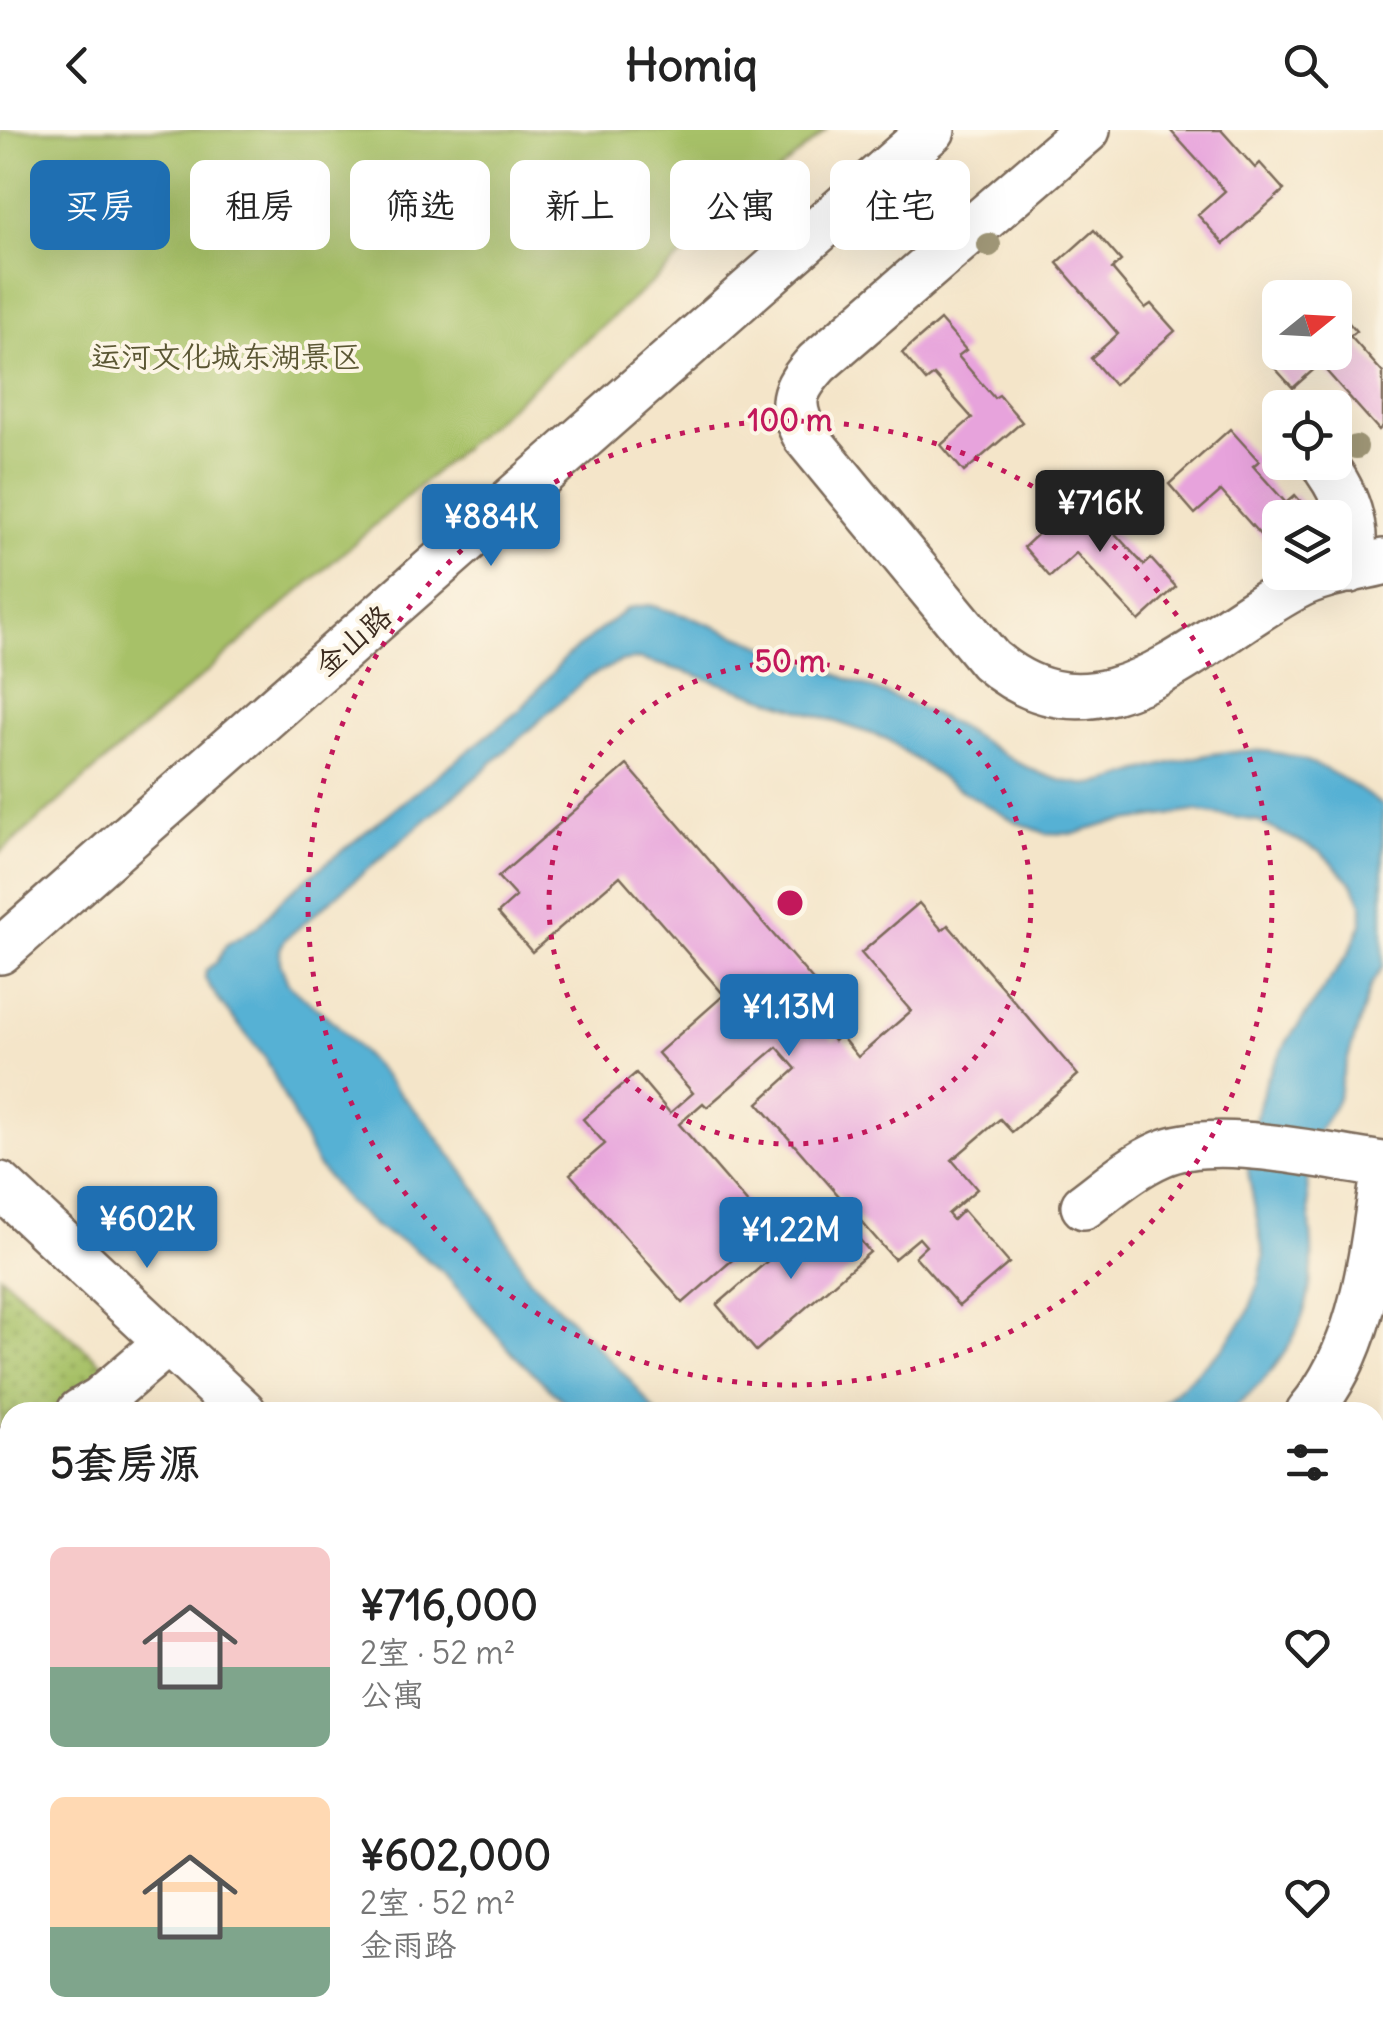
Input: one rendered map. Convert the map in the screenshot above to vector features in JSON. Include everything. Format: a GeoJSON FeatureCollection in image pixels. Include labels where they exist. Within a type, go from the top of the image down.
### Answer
{"type":"FeatureCollection","features":[{"type":"Feature","properties":{"kind":"street","name":"金山路"},"geometry":{"type":"LineString","coordinates":[[0,952],[932,130]]}},
{"type":"Feature","properties":{"kind":"street"},"geometry":{"type":"LineString","coordinates":[[1087,130],[801,381],[794,408],[806,437],[990,660],[1010,678],[1049,694],[1094,696],[1143,680],[1297,585],[1366,566],[1354,551],[1351,518],[1334,480]]}},
{"type":"Feature","properties":{"kind":"street"},"geometry":{"type":"LineString","coordinates":[[1084,1206],[1159,1155],[1180,1148],[1239,1145],[1383,1165]]}},
{"type":"Feature","properties":{"kind":"street"},"geometry":{"type":"LineString","coordinates":[[1316,1402],[1343,1358],[1366,1290],[1383,1180]]}},
{"type":"Feature","properties":{"kind":"street"},"geometry":{"type":"LineString","coordinates":[[0,1185],[232,1402]]}},
{"type":"Feature","properties":{"kind":"street"},"geometry":{"type":"LineString","coordinates":[[97,1402],[168,1342]]}},
{"type":"Feature","properties":{"kind":"green space","name":"运河文化城东湖景区"},"geometry":{"type":"Polygon","coordinates":[[[0,130],[826,130],[792,160],[670,160],[670,250],[689,250],[0,853],[0,130]]]}},
{"type":"Feature","properties":{"kind":"green space"},"geometry":{"type":"Polygon","coordinates":[[[0,1275],[146,1402],[0,1402],[0,1275]]]}},
{"type":"Feature","properties":{"kind":"water"},"geometry":{"type":"Polygon","coordinates":[[[649,605],[690,617],[841,676],[950,722],[1022,765],[1060,780],[1097,783],[1216,754],[1271,752],[1323,768],[1383,806],[1383,966],[1371,985],[1337,1101],[1311,1149],[1307,1181],[1310,1288],[1304,1312],[1283,1355],[1241,1402],[1164,1402],[1223,1348],[1247,1315],[1258,1286],[1264,1257],[1248,1171],[1255,1121],[1267,1078],[1288,1040],[1348,954],[1362,924],[1362,902],[1352,883],[1321,852],[1257,821],[1196,811],[1111,823],[1074,834],[1045,833],[1014,821],[947,782],[887,739],[638,659],[620,662],[588,677],[285,939],[280,963],[288,984],[337,1025],[426,1122],[477,1190],[529,1278],[648,1402],[564,1402],[513,1354],[443,1272],[410,1246],[378,1229],[348,1203],[316,1163],[266,1059],[220,1002],[205,979],[206,970],[217,962],[226,945],[257,927],[285,896],[521,709],[566,657],[628,608],[649,605]]]}},
{"type":"Feature","properties":{"kind":"building"},"geometry":{"type":"Polygon","coordinates":[[[1170,130],[1221,130],[1255,168],[1260,163],[1284,190],[1224,244],[1198,215],[1225,191],[1170,130]]]}},
{"type":"Feature","properties":{"kind":"building"},"geometry":{"type":"Polygon","coordinates":[[[1094,230],[1121,261],[1112,269],[1145,308],[1151,304],[1175,331],[1114,385],[1091,358],[1118,334],[1057,263],[1094,230]]]}},
{"type":"Feature","properties":{"kind":"building"},"geometry":{"type":"Polygon","coordinates":[[[940,320],[966,350],[958,356],[994,398],[999,395],[1022,422],[964,472],[941,445],[972,418],[934,375],[926,381],[902,353],[940,320]]]}},
{"type":"Feature","properties":{"kind":"building"},"geometry":{"type":"Polygon","coordinates":[[[1352,338],[1383,373],[1383,426],[1379,430],[1352,400],[1352,390],[1343,390],[1325,370],[1352,370],[1352,338]]]}},
{"type":"Feature","properties":{"kind":"building"},"geometry":{"type":"Polygon","coordinates":[[[1277,370],[1313,370],[1293,388],[1277,370]]]}},
{"type":"Feature","properties":{"kind":"building"},"geometry":{"type":"Polygon","coordinates":[[[1230,429],[1259,461],[1253,466],[1262,480],[1283,500],[1262,500],[1262,537],[1221,491],[1195,514],[1169,484],[1230,429]]]}},
{"type":"Feature","properties":{"kind":"building"},"geometry":{"type":"Polygon","coordinates":[[[1086,489],[1116,521],[1109,527],[1144,565],[1151,559],[1176,587],[1139,621],[1076,553],[1050,577],[1024,547],[1086,489]]]}},
{"type":"Feature","properties":{"kind":"building"},"geometry":{"type":"Polygon","coordinates":[[[627,765],[830,1000],[812,1015],[834,1041],[840,1035],[858,1057],[911,1011],[861,953],[919,903],[942,930],[948,925],[1078,1075],[1012,1132],[1000,1119],[952,1160],[977,1189],[948,1214],[953,1220],[963,1210],[1009,1263],[959,1306],[915,1256],[926,1246],[919,1238],[894,1259],[758,1103],[796,1069],[777,1047],[707,1107],[703,1103],[679,1124],[769,1228],[683,1303],[570,1174],[605,1144],[583,1119],[636,1073],[670,1113],[693,1093],[658,1053],[724,995],[620,876],[532,952],[498,913],[516,897],[498,877],[627,765]]]}},
{"type":"Feature","properties":{"kind":"building"},"geometry":{"type":"Polygon","coordinates":[[[820,1215],[838,1236],[859,1239],[870,1252],[756,1351],[717,1305],[820,1215]]]}}]}
